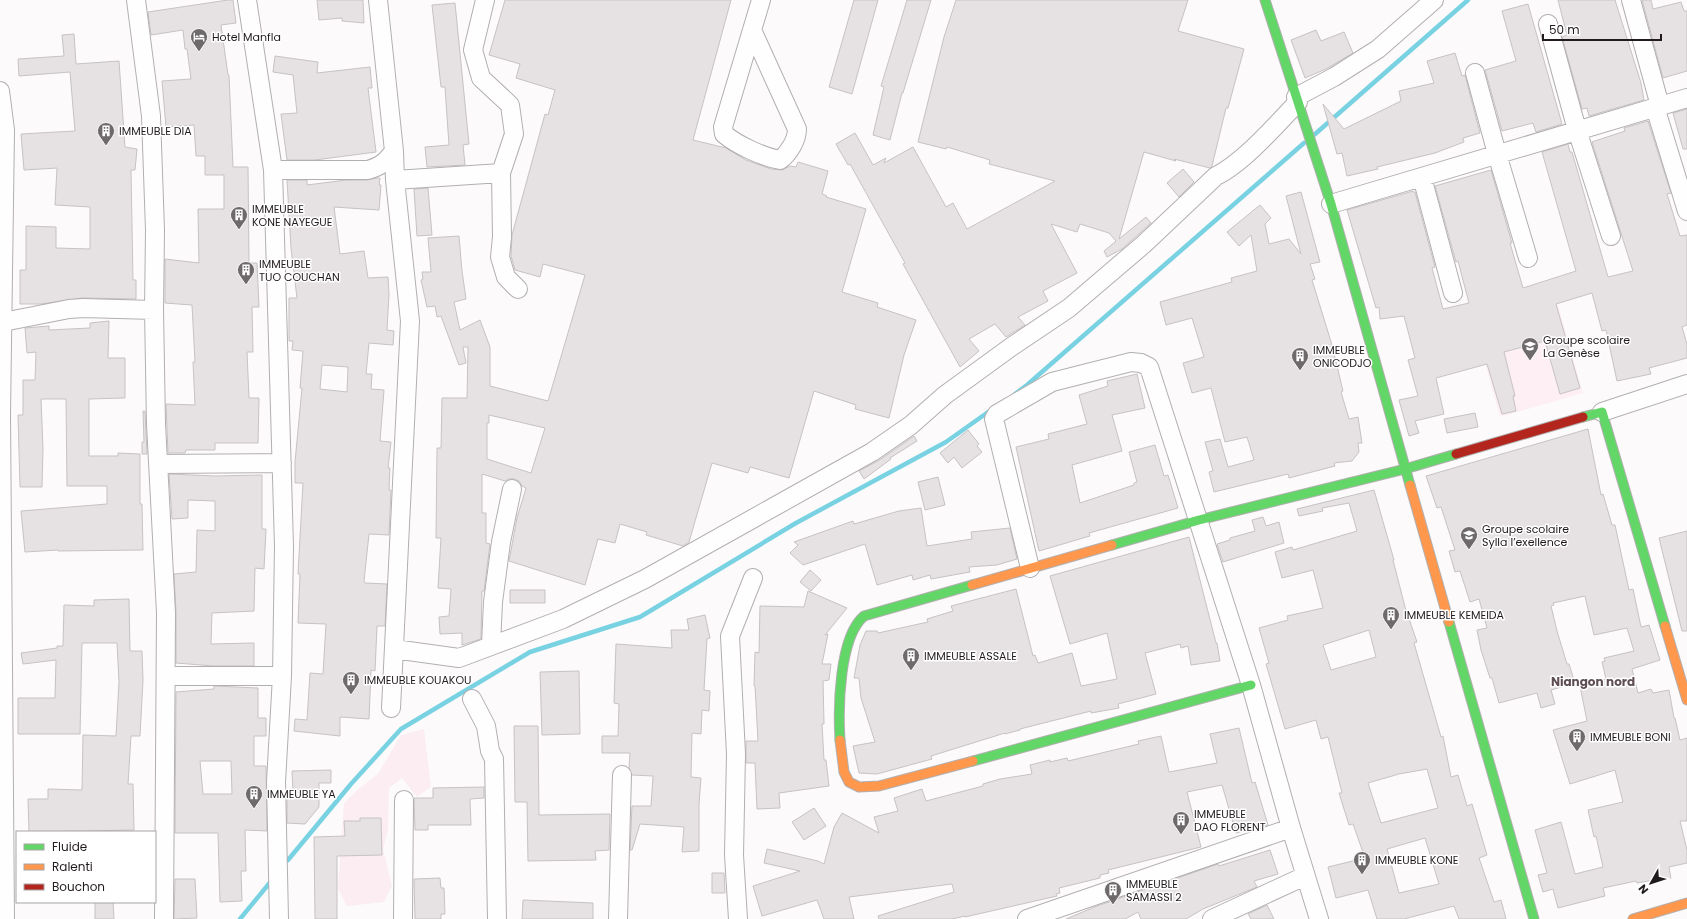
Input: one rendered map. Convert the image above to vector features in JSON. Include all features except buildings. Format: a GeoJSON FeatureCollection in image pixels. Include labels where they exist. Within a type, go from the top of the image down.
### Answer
{"type":"FeatureCollection","features":[{"type":"Feature","properties":{"kind":"street"},"geometry":{"type":"LineString","coordinates":[[136,0],[151,116],[155,230],[154,310],[166,613],[164,919]]}},
{"type":"Feature","properties":{"kind":"street"},"geometry":{"type":"LineString","coordinates":[[247,0],[272,170],[284,546],[282,676],[276,782],[279,919]]}},
{"type":"Feature","properties":{"kind":"street"},"geometry":{"type":"LineString","coordinates":[[378,0],[410,322],[390,708]]}},
{"type":"Feature","properties":{"kind":"street"},"geometry":{"type":"LineString","coordinates":[[485,0],[473,50],[481,78],[510,105],[514,134],[501,173],[502,237],[500,257],[506,277],[518,289]]}},
{"type":"Feature","properties":{"kind":"street"},"geometry":{"type":"LineString","coordinates":[[752,30],[798,129],[797,137],[786,156],[780,160],[771,158],[730,139],[724,134],[723,127],[752,30],[761,0]]}},
{"type":"Feature","properties":{"kind":"street"},"geometry":{"type":"LineString","coordinates":[[1265,0],[1331,204],[1404,469],[1534,919]]}},
{"type":"Feature","properties":{"kind":"street"},"geometry":{"type":"LineString","coordinates":[[394,649],[459,658],[563,619],[645,579],[729,533],[879,447],[912,425],[951,390],[1010,347],[1069,308],[1144,244],[1216,176],[1226,171],[1271,131],[1298,101],[1378,49],[1434,0]]}},
{"type":"Feature","properties":{"kind":"street"},"geometry":{"type":"LineString","coordinates":[[1631,0],[1687,211]]}},
{"type":"Feature","properties":{"kind":"street"},"geometry":{"type":"LineString","coordinates":[[1548,24],[1577,130],[1611,236]]}},
{"type":"Feature","properties":{"kind":"street"},"geometry":{"type":"LineString","coordinates":[[1475,73],[1528,258]]}},
{"type":"Feature","properties":{"kind":"street"},"geometry":{"type":"LineString","coordinates":[[0,94],[5,130],[1,415],[2,894],[5,919]]}},
{"type":"Feature","properties":{"kind":"street"},"geometry":{"type":"LineString","coordinates":[[1331,204],[1687,98]]}},
{"type":"Feature","properties":{"kind":"street"},"geometry":{"type":"LineString","coordinates":[[272,170],[368,170],[378,167],[386,162],[394,151]]}},
{"type":"Feature","properties":{"kind":"street"},"geometry":{"type":"LineString","coordinates":[[395,180],[501,173]]}},
{"type":"Feature","properties":{"kind":"street"},"geometry":{"type":"LineString","coordinates":[[1422,177],[1453,293]]}},
{"type":"Feature","properties":{"kind":"street"},"geometry":{"type":"LineString","coordinates":[[3,322],[69,309],[154,310]]}},
{"type":"Feature","properties":{"kind":"street"},"geometry":{"type":"LineString","coordinates":[[1030,568],[994,419],[997,414],[1052,382],[1131,362],[1141,362],[1149,367],[1199,520],[1251,685],[1291,828],[1319,919]]}},
{"type":"Feature","properties":{"kind":"street"},"geometry":{"type":"LineString","coordinates":[[1251,685],[879,786],[857,786],[849,782],[844,774],[839,704],[848,642],[856,622],[864,616],[1199,520],[1404,469],[1602,412],[1687,384]]}},
{"type":"Feature","properties":{"kind":"street"},"geometry":{"type":"LineString","coordinates":[[1602,412],[1687,700]]}},
{"type":"Feature","properties":{"kind":"street"},"geometry":{"type":"LineString","coordinates":[[159,464],[282,463]]}},
{"type":"Feature","properties":{"kind":"street"},"geometry":{"type":"LineString","coordinates":[[491,645],[494,594],[501,542],[512,489]]}},
{"type":"Feature","properties":{"kind":"street"},"geometry":{"type":"LineString","coordinates":[[738,919],[734,855],[736,754],[730,636],[753,578]]}},
{"type":"Feature","properties":{"kind":"street"},"geometry":{"type":"LineString","coordinates":[[166,676],[282,676]]}},
{"type":"Feature","properties":{"kind":"street"},"geometry":{"type":"LineString","coordinates":[[472,698],[486,726],[490,751],[494,759],[497,919]]}},
{"type":"Feature","properties":{"kind":"street"},"geometry":{"type":"LineString","coordinates":[[618,919],[622,775]]}},
{"type":"Feature","properties":{"kind":"street"},"geometry":{"type":"LineString","coordinates":[[403,919],[404,800]]}},
{"type":"Feature","properties":{"kind":"street"},"geometry":{"type":"LineString","coordinates":[[1027,919],[1291,828]]}},
{"type":"Feature","properties":{"kind":"street"},"geometry":{"type":"LineString","coordinates":[[1212,919],[1305,876]]}},
{"type":"Feature","properties":{"kind":"street"},"geometry":{"type":"LineString","coordinates":[[1637,918],[1687,903]]}},
{"type":"Feature","properties":{"kind":"shaded area","name":"Groupe scolaire La Genèse"},"geometry":{"type":"Polygon","coordinates":[[[1558,305],[1583,393],[1500,417],[1476,330],[1558,305]]]}},
{"type":"Feature","properties":{"kind":"shaded area"},"geometry":{"type":"Polygon","coordinates":[[[424,729],[431,787],[417,797],[402,778],[389,788],[388,830],[383,849],[392,886],[384,902],[347,906],[338,889],[344,803],[356,791],[378,774],[401,735],[424,729]]]}},
{"type":"Feature","properties":{"kind":"waterway"},"geometry":{"type":"LineString","coordinates":[[1314,135],[1468,0]]}},
{"type":"Feature","properties":{"kind":"waterway"},"geometry":{"type":"LineString","coordinates":[[1015,394],[1304,143]]}},
{"type":"Feature","properties":{"kind":"waterway"},"geometry":{"type":"LineString","coordinates":[[288,860],[351,784],[401,729],[530,652],[640,617],[796,523],[946,442],[991,410]]}},
{"type":"Feature","properties":{"kind":"waterway"},"geometry":{"type":"LineString","coordinates":[[240,919],[272,880]]}},
{"type":"Feature","properties":{"kind":"traffic: fast"},"geometry":{"type":"LineString","coordinates":[[1265,0],[1331,204],[1410,485]]}},
{"type":"Feature","properties":{"kind":"traffic: fast"},"geometry":{"type":"LineString","coordinates":[[1583,417],[1602,412],[1665,626]]}},
{"type":"Feature","properties":{"kind":"traffic: fast"},"geometry":{"type":"LineString","coordinates":[[1112,545],[1199,520],[1405,469],[1456,454]]}},
{"type":"Feature","properties":{"kind":"traffic: fast"},"geometry":{"type":"LineString","coordinates":[[840,740],[840,692],[845,656],[849,640],[856,626],[864,616],[972,585]]}},
{"type":"Feature","properties":{"kind":"traffic: fast"},"geometry":{"type":"LineString","coordinates":[[1449,622],[1534,919]]}},
{"type":"Feature","properties":{"kind":"traffic: fast"},"geometry":{"type":"LineString","coordinates":[[973,761],[1251,685]]}},
{"type":"Feature","properties":{"kind":"traffic: slow"},"geometry":{"type":"LineString","coordinates":[[1410,485],[1449,622]]}},
{"type":"Feature","properties":{"kind":"traffic: slow"},"geometry":{"type":"LineString","coordinates":[[972,585],[1112,545]]}},
{"type":"Feature","properties":{"kind":"traffic: slow"},"geometry":{"type":"LineString","coordinates":[[1665,626],[1687,700]]}},
{"type":"Feature","properties":{"kind":"traffic: slow"},"geometry":{"type":"LineString","coordinates":[[840,740],[844,772],[849,782],[859,787],[879,786],[973,761]]}},
{"type":"Feature","properties":{"kind":"traffic: slow"},"geometry":{"type":"LineString","coordinates":[[1633,919],[1687,903]]}},
{"type":"Feature","properties":{"kind":"traffic: jam"},"geometry":{"type":"LineString","coordinates":[[1456,454],[1583,417]]}},
{"type":"Feature","properties":{"kind":"place","name":"Hotel Manfla"},"geometry":{"type":"Point","coordinates":[199,52]}},
{"type":"Feature","properties":{"kind":"place","name":"IMMEUBLE DIA"},"geometry":{"type":"Point","coordinates":[106,146]}},
{"type":"Feature","properties":{"kind":"place","name":"IMMEUBLE KONE NAYEGUE"},"geometry":{"type":"Point","coordinates":[239,230]}},
{"type":"Feature","properties":{"kind":"place","name":"IMMEUBLE TUO COUCHAN"},"geometry":{"type":"Point","coordinates":[246,285]}},
{"type":"Feature","properties":{"kind":"place","name":"Groupe scolaire La Genèse"},"geometry":{"type":"Point","coordinates":[1530,361]}},
{"type":"Feature","properties":{"kind":"place","name":"IMMEUBLE ONICODJO"},"geometry":{"type":"Point","coordinates":[1300,371]}},
{"type":"Feature","properties":{"kind":"place","name":"Groupe scolaire Sylla l’exellence"},"geometry":{"type":"Point","coordinates":[1469,550]}},
{"type":"Feature","properties":{"kind":"place","name":"IMMEUBLE KEMEIDA"},"geometry":{"type":"Point","coordinates":[1391,630]}},
{"type":"Feature","properties":{"kind":"place","name":"IMMEUBLE ASSALE"},"geometry":{"type":"Point","coordinates":[911,671]}},
{"type":"Feature","properties":{"kind":"place","name":"IMMEUBLE KOUAKOU"},"geometry":{"type":"Point","coordinates":[351,695]}},
{"type":"Feature","properties":{"kind":"place","name":"IMMEUBLE BONI"},"geometry":{"type":"Point","coordinates":[1577,752]}},
{"type":"Feature","properties":{"kind":"place","name":"IMMEUBLE YA"},"geometry":{"type":"Point","coordinates":[254,809]}},
{"type":"Feature","properties":{"kind":"place","name":"IMMEUBLE DAO FLORENT"},"geometry":{"type":"Point","coordinates":[1181,835]}},
{"type":"Feature","properties":{"kind":"place","name":"IMMEUBLE KONE"},"geometry":{"type":"Point","coordinates":[1362,875]}},
{"type":"Feature","properties":{"kind":"place","name":"IMMEUBLE SAMASSI 2"},"geometry":{"type":"Point","coordinates":[1113,905]}},
{"type":"Feature","properties":{"kind":"district","name":"Niangon nord"},"geometry":{"type":"Point","coordinates":[1593,681]}}]}
